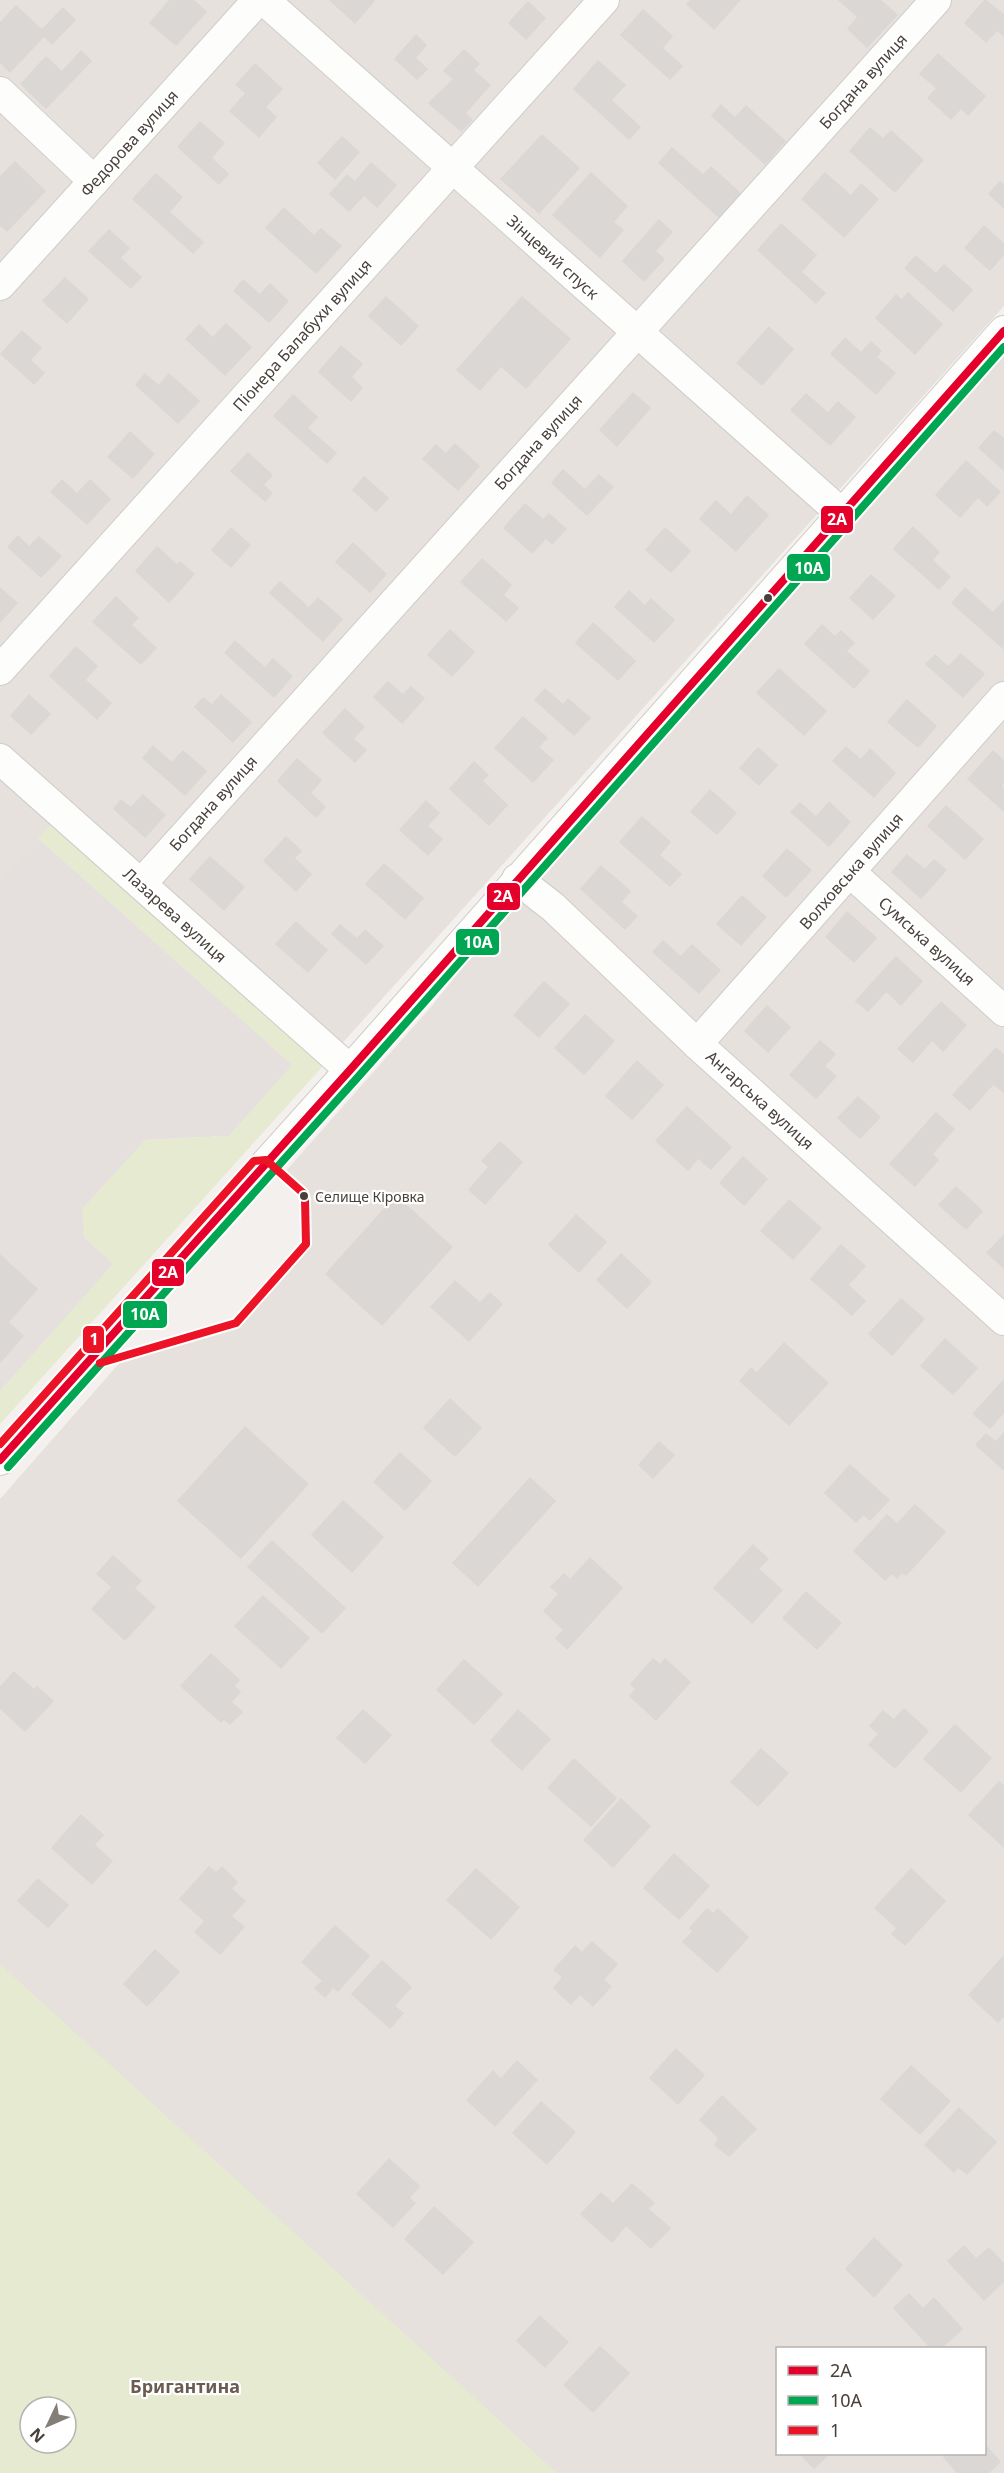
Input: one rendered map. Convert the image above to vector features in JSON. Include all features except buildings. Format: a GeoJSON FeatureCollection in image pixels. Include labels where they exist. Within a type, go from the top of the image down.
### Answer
{"type":"FeatureCollection","features":[{"type":"Feature","properties":{"kind":"street","name":"Федорова вулиця"},"geometry":{"type":"LineString","coordinates":[[0,285],[258,0]]}},
{"type":"Feature","properties":{"kind":"street","name":"Зінцевий спуск"},"geometry":{"type":"LineString","coordinates":[[264,0],[841,513]]}},
{"type":"Feature","properties":{"kind":"street","name":"Піонера Балабухи вулиця"},"geometry":{"type":"LineString","coordinates":[[0,670],[604,0]]}},
{"type":"Feature","properties":{"kind":"street","name":"Богдана вулиця"},"geometry":{"type":"LineString","coordinates":[[141,884],[936,0]]}},
{"type":"Feature","properties":{"kind":"street"},"geometry":{"type":"LineString","coordinates":[[0,92],[94,181]]}},
{"type":"Feature","properties":{"kind":"street"},"geometry":{"type":"LineString","coordinates":[[0,1460],[350,1070],[1004,331]]}},
{"type":"Feature","properties":{"kind":"street","name":"Волховська вулиця"},"geometry":{"type":"LineString","coordinates":[[697,1044],[1004,697]]}},
{"type":"Feature","properties":{"kind":"street","name":"Лазарева вулиця"},"geometry":{"type":"LineString","coordinates":[[0,759],[350,1070]]}},
{"type":"Feature","properties":{"kind":"street","name":"Сумська вулиця"},"geometry":{"type":"LineString","coordinates":[[850,872],[1004,1011]]}},
{"type":"Feature","properties":{"kind":"street","name":"Ангарська вулиця"},"geometry":{"type":"LineString","coordinates":[[517,879],[553,907],[697,1044],[1004,1320]]}},
{"type":"Feature","properties":{"kind":"shaded area"},"geometry":{"type":"Polygon","coordinates":[[[0,0],[1004,0],[1004,306],[338,1048],[0,747],[0,0]]]}},
{"type":"Feature","properties":{"kind":"shaded area"},"geometry":{"type":"Polygon","coordinates":[[[1004,353],[1004,2473],[0,2473],[0,1499],[122,1360],[238,1326],[311,1245],[309,1194],[285,1172],[431,1007],[523,892],[1004,353]]]}},
{"type":"Feature","properties":{"kind":"shaded area"},"geometry":{"type":"Polygon","coordinates":[[[0,776],[53,823],[0,878],[0,776]]]}},
{"type":"Feature","properties":{"kind":"shaded area"},"geometry":{"type":"Polygon","coordinates":[[[38,838],[293,1065],[229,1136],[145,1140],[84,1237],[114,1264],[0,1391],[0,878],[38,838]]]}},
{"type":"Feature","properties":{"kind":"green space"},"geometry":{"type":"Polygon","coordinates":[[[53,823],[323,1066],[0,1424],[0,1391],[113,1264],[84,1237],[82,1209],[145,1140],[229,1136],[292,1065],[38,838],[53,823]]]}},
{"type":"Feature","properties":{"kind":"green space"},"geometry":{"type":"Polygon","coordinates":[[[0,1964],[557,2473],[0,2473],[0,1964]]]}},
{"type":"Feature","properties":{"kind":"transit line","name":"2А"},"geometry":{"type":"LineString","coordinates":[[0,1460],[350,1070],[1004,331]]}},
{"type":"Feature","properties":{"kind":"transit line","name":"10А"},"geometry":{"type":"LineString","coordinates":[[8,1467],[358,1077],[1004,347]]}},
{"type":"Feature","properties":{"kind":"transit line","name":"1"},"geometry":{"type":"LineString","coordinates":[[0,1444],[254,1161],[266,1160],[303,1193],[306,1244],[236,1323],[100,1363]]}},
{"type":"Feature","properties":{"kind":"place","name":"Селище Кіровка"},"geometry":{"type":"Point","coordinates":[304,1196]}},
{"type":"Feature","properties":{"kind":"district","name":"Бригантина"},"geometry":{"type":"Point","coordinates":[185,2386]}}]}
